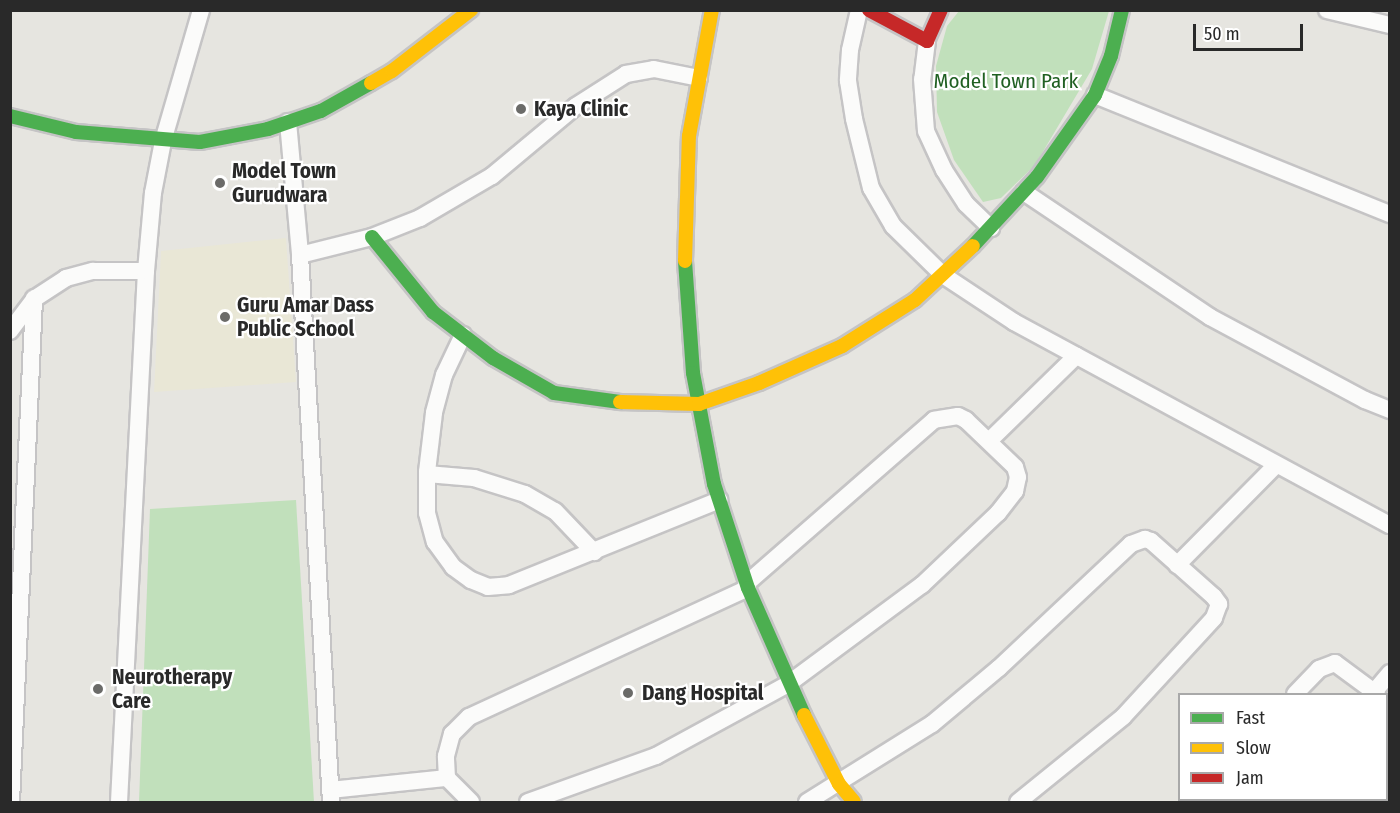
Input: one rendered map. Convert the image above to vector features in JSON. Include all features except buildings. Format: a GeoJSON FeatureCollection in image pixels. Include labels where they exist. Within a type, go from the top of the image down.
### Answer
{"type":"FeatureCollection","features":[{"type":"Feature","properties":{"kind":"street"},"geometry":{"type":"LineString","coordinates":[[120,802],[146,271],[153,193],[163,141],[201,10]]}},
{"type":"Feature","properties":{"kind":"street"},"geometry":{"type":"LineString","coordinates":[[10,116],[27,118],[76,132],[163,141],[200,142],[268,129],[321,111],[392,70],[471,10]]}},
{"type":"Feature","properties":{"kind":"street"},"geometry":{"type":"LineString","coordinates":[[712,10],[689,136],[685,257],[693,373],[719,500],[747,586],[788,684],[839,784],[854,802]]}},
{"type":"Feature","properties":{"kind":"street"},"geometry":{"type":"LineString","coordinates":[[859,10],[849,50],[848,81],[854,119],[871,188],[893,226],[943,274],[1014,322],[1389,525]]}},
{"type":"Feature","properties":{"kind":"street"},"geometry":{"type":"LineString","coordinates":[[869,10],[908,34],[927,41]]}},
{"type":"Feature","properties":{"kind":"street"},"geometry":{"type":"LineString","coordinates":[[942,10],[927,41],[922,79],[926,131],[944,170],[966,204],[991,228]]}},
{"type":"Feature","properties":{"kind":"street"},"geometry":{"type":"LineString","coordinates":[[372,237],[433,312],[493,358],[554,393],[622,402],[699,404],[759,383],[842,346],[915,300],[943,274],[991,228],[1024,192],[1095,95],[1111,56],[1122,10]]}},
{"type":"Feature","properties":{"kind":"street"},"geometry":{"type":"LineString","coordinates":[[1327,10],[1389,25]]}},
{"type":"Feature","properties":{"kind":"street"},"geometry":{"type":"LineString","coordinates":[[300,255],[372,237],[420,218],[492,176],[576,106],[626,74],[654,69],[699,78]]}},
{"type":"Feature","properties":{"kind":"street"},"geometry":{"type":"LineString","coordinates":[[1095,95],[1389,214]]}},
{"type":"Feature","properties":{"kind":"street"},"geometry":{"type":"LineString","coordinates":[[10,106],[27,118]]}},
{"type":"Feature","properties":{"kind":"street"},"geometry":{"type":"LineString","coordinates":[[288,122],[300,255],[331,796],[447,778]]}},
{"type":"Feature","properties":{"kind":"street"},"geometry":{"type":"LineString","coordinates":[[1024,192],[1209,317],[1365,400],[1389,410]]}},
{"type":"Feature","properties":{"kind":"street"},"geometry":{"type":"LineString","coordinates":[[10,331],[34,299],[66,278],[93,271],[146,271]]}},
{"type":"Feature","properties":{"kind":"street"},"geometry":{"type":"LineString","coordinates":[[11,802],[34,299]]}},
{"type":"Feature","properties":{"kind":"street"},"geometry":{"type":"LineString","coordinates":[[463,335],[444,375],[434,413],[427,474],[427,513],[435,542],[453,567],[471,580],[488,587],[509,585],[719,500]]}},
{"type":"Feature","properties":{"kind":"street"},"geometry":{"type":"LineString","coordinates":[[989,441],[1076,356]]}},
{"type":"Feature","properties":{"kind":"street"},"geometry":{"type":"LineString","coordinates":[[471,802],[447,778],[446,756],[452,734],[469,717],[747,586],[934,420],[958,416],[966,420],[1016,468],[1018,477],[1015,491],[998,513],[922,585],[788,684],[656,756],[528,802]]}},
{"type":"Feature","properties":{"kind":"street"},"geometry":{"type":"LineString","coordinates":[[1177,565],[1276,465]]}},
{"type":"Feature","properties":{"kind":"street"},"geometry":{"type":"LineString","coordinates":[[427,474],[474,478],[525,494],[555,511],[594,552]]}},
{"type":"Feature","properties":{"kind":"street"},"geometry":{"type":"LineString","coordinates":[[807,802],[932,724],[999,668],[1131,544],[1145,539],[1151,541],[1214,597],[1219,604],[1214,618],[1123,717],[1018,802]]}},
{"type":"Feature","properties":{"kind":"street"},"geometry":{"type":"LineString","coordinates":[[1296,693],[1319,669],[1335,663],[1374,693]]}},
{"type":"Feature","properties":{"kind":"street"},"geometry":{"type":"LineString","coordinates":[[1384,693],[1389,673]]}},
{"type":"Feature","properties":{"kind":"shaded area","name":"Guru Amar Dass Public School"},"geometry":{"type":"Polygon","coordinates":[[[286,238],[296,382],[154,392],[161,251],[286,238]]]}},
{"type":"Feature","properties":{"kind":"green space","name":"Model Town Park"},"geometry":{"type":"Polygon","coordinates":[[[959,11],[1109,11],[1092,69],[1035,165],[1001,198],[983,202],[954,160],[937,112],[936,66],[947,26],[959,11]]]}},
{"type":"Feature","properties":{"kind":"green space"},"geometry":{"type":"Polygon","coordinates":[[[296,500],[314,802],[139,802],[150,509],[296,500]]]}},
{"type":"Feature","properties":{"kind":"traffic: fast"},"geometry":{"type":"LineString","coordinates":[[973,246],[1037,177],[1095,95],[1111,56],[1122,10]]}},
{"type":"Feature","properties":{"kind":"traffic: fast"},"geometry":{"type":"LineString","coordinates":[[10,116],[76,132],[200,142],[268,129],[321,111],[371,83]]}},
{"type":"Feature","properties":{"kind":"traffic: fast"},"geometry":{"type":"LineString","coordinates":[[372,237],[433,312],[493,358],[554,393],[620,402]]}},
{"type":"Feature","properties":{"kind":"traffic: fast"},"geometry":{"type":"LineString","coordinates":[[685,261],[693,373],[714,484],[748,588],[804,715]]}},
{"type":"Feature","properties":{"kind":"traffic: slow"},"geometry":{"type":"LineString","coordinates":[[371,83],[392,71],[471,10]]}},
{"type":"Feature","properties":{"kind":"traffic: slow"},"geometry":{"type":"LineString","coordinates":[[685,261],[689,136],[712,10]]}},
{"type":"Feature","properties":{"kind":"traffic: slow"},"geometry":{"type":"LineString","coordinates":[[620,402],[699,404],[759,383],[842,346],[915,300],[973,246]]}},
{"type":"Feature","properties":{"kind":"traffic: slow"},"geometry":{"type":"LineString","coordinates":[[804,715],[839,784],[854,802]]}},
{"type":"Feature","properties":{"kind":"traffic: jam"},"geometry":{"type":"LineString","coordinates":[[869,10],[927,41],[941,10]]}},
{"type":"Feature","properties":{"kind":"place","name":"Kaya Clinic"},"geometry":{"type":"Point","coordinates":[521,109]}},
{"type":"Feature","properties":{"kind":"place","name":"Model Town Gurudwara"},"geometry":{"type":"Point","coordinates":[220,183]}},
{"type":"Feature","properties":{"kind":"place","name":"Guru Amar Dass Public School"},"geometry":{"type":"Point","coordinates":[225,317]}},
{"type":"Feature","properties":{"kind":"place","name":"Neurotherapy Care"},"geometry":{"type":"Point","coordinates":[98,689]}},
{"type":"Feature","properties":{"kind":"place","name":"Dang Hospital"},"geometry":{"type":"Point","coordinates":[628,693]}}]}
